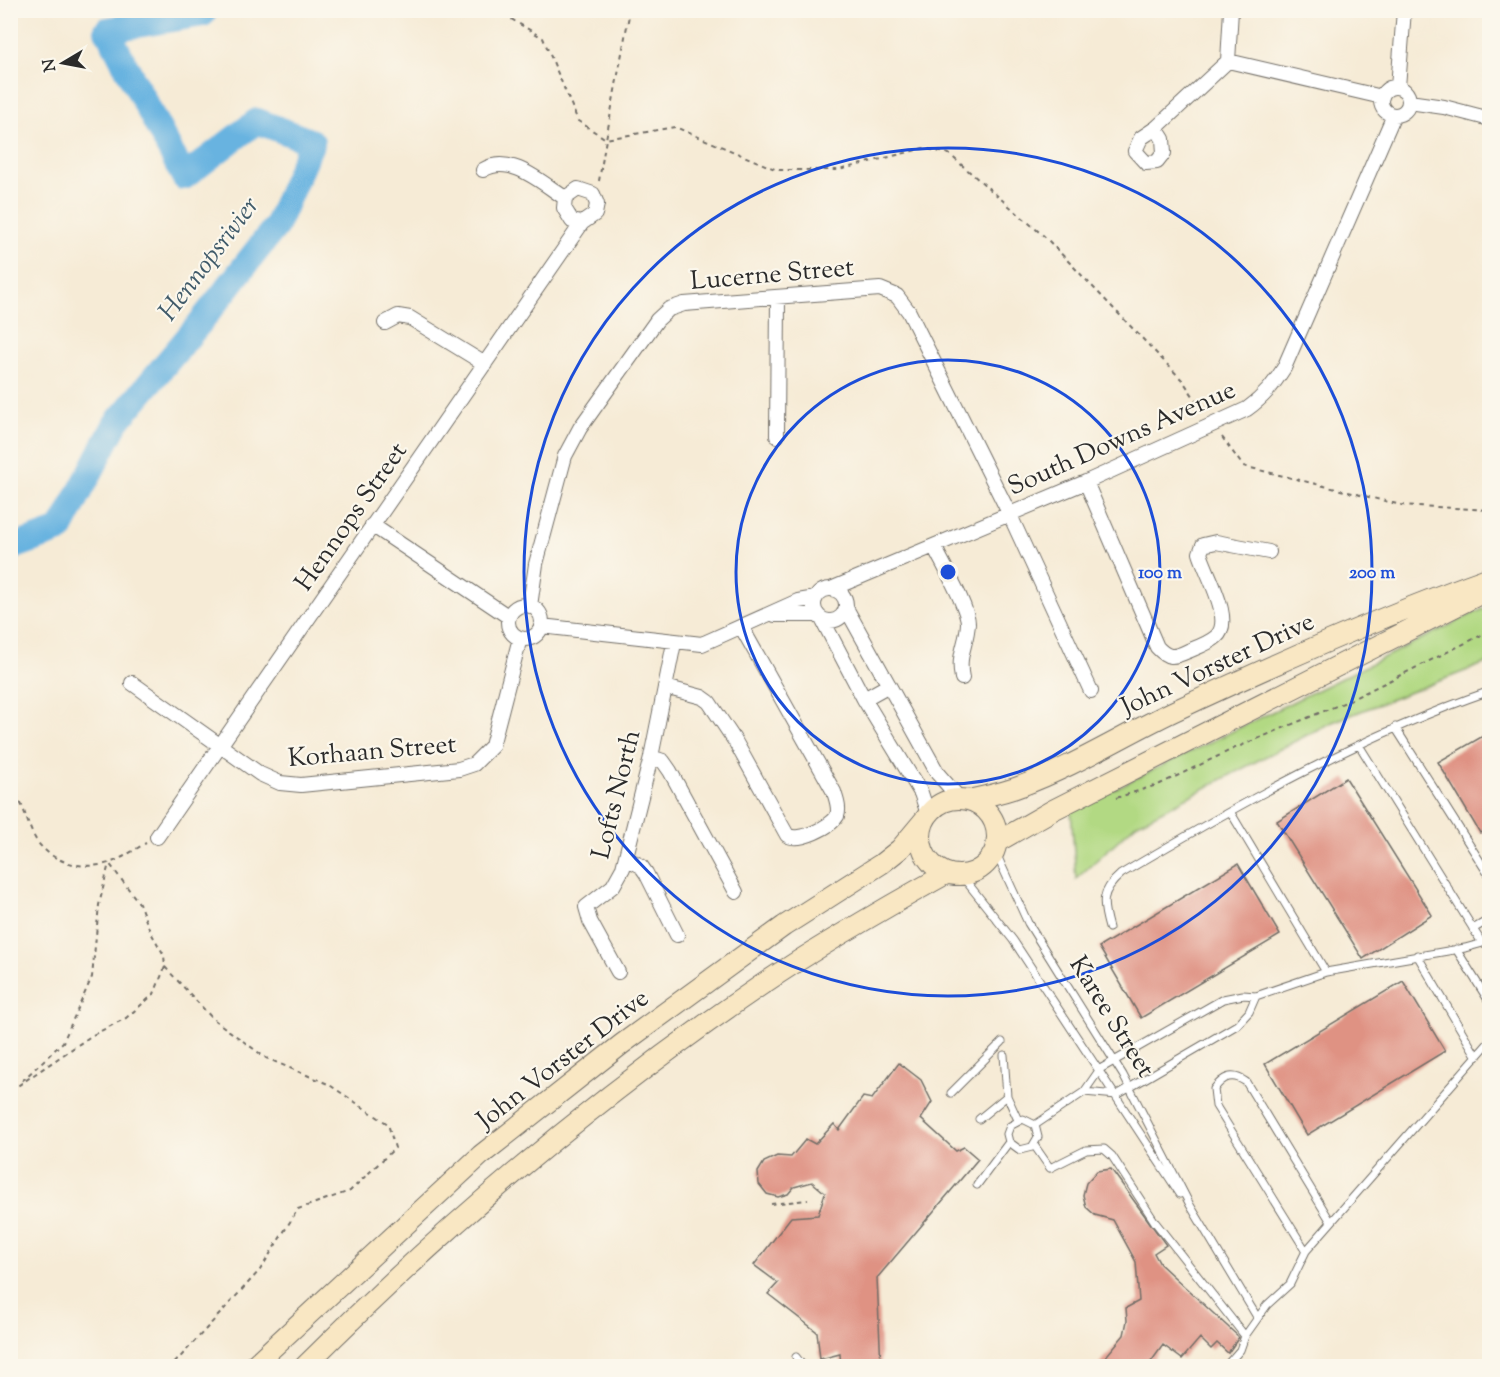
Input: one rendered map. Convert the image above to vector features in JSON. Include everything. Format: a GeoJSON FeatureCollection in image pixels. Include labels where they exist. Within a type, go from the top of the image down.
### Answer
{"type":"FeatureCollection","features":[{"type":"Feature","properties":{"kind":"street"},"geometry":{"type":"LineString","coordinates":[[1156,128],[1228,61],[1231,10]]}},
{"type":"Feature","properties":{"kind":"street"},"geometry":{"type":"LineString","coordinates":[[1398,87],[1404,10]]}},
{"type":"Feature","properties":{"kind":"street"},"geometry":{"type":"LineString","coordinates":[[1228,61],[1382,97]]}},
{"type":"Feature","properties":{"kind":"street"},"geometry":{"type":"LineString","coordinates":[[1398,87],[1407,92],[1409,102],[1404,112],[1394,115],[1383,107],[1382,97],[1388,89],[1398,87]]}},
{"type":"Feature","properties":{"kind":"street"},"geometry":{"type":"LineString","coordinates":[[1409,102],[1444,107],[1490,119]]}},
{"type":"Feature","properties":{"kind":"street","name":"South Downs Avenue"},"geometry":{"type":"LineString","coordinates":[[831,590],[1086,482],[1247,409],[1260,399],[1270,390],[1284,368],[1394,115]]}},
{"type":"Feature","properties":{"kind":"street"},"geometry":{"type":"LineString","coordinates":[[483,170],[494,164],[507,165],[565,198]]}},
{"type":"Feature","properties":{"kind":"street"},"geometry":{"type":"LineString","coordinates":[[582,223],[572,221],[565,213],[565,198],[573,191],[583,189],[596,199]]}},
{"type":"Feature","properties":{"kind":"street","name":"Hennops Street"},"geometry":{"type":"LineString","coordinates":[[157,837],[582,223],[595,214],[596,199]]}},
{"type":"Feature","properties":{"kind":"street","name":"Lucerne Street"},"geometry":{"type":"LineString","coordinates":[[530,606],[536,564],[565,456],[580,428],[657,320],[676,306],[865,288],[880,289],[897,297],[909,312],[1009,513],[1091,691]]}},
{"type":"Feature","properties":{"kind":"street"},"geometry":{"type":"LineString","coordinates":[[777,436],[778,297]]}},
{"type":"Feature","properties":{"kind":"street"},"geometry":{"type":"LineString","coordinates":[[385,323],[398,316],[410,318],[484,364]]}},
{"type":"Feature","properties":{"kind":"street"},"geometry":{"type":"LineString","coordinates":[[1086,482],[1157,647],[1164,655],[1179,655],[1215,638],[1221,632],[1222,612],[1200,554],[1203,545],[1216,542],[1269,552]]}},
{"type":"Feature","properties":{"kind":"street"},"geometry":{"type":"LineString","coordinates":[[372,525],[509,617]]}},
{"type":"Feature","properties":{"kind":"street"},"geometry":{"type":"LineString","coordinates":[[934,546],[965,609],[968,623],[959,662],[962,678]]}},
{"type":"Feature","properties":{"kind":"street","name":"South Downs Avenue"},"geometry":{"type":"LineString","coordinates":[[845,604],[875,570]]}},
{"type":"Feature","properties":{"kind":"street","name":"John Vorster Drive"},"geometry":{"type":"LineString","coordinates":[[963,799],[1009,791],[1036,780],[1172,712],[1321,644],[1407,607],[1490,577]]}},
{"type":"Feature","properties":{"kind":"street","name":"John Vorster Drive"},"geometry":{"type":"LineString","coordinates":[[996,847],[1053,810],[1490,589]]}},
{"type":"Feature","properties":{"kind":"street"},"geometry":{"type":"LineString","coordinates":[[954,875],[935,867],[926,857],[921,838],[926,817],[921,793],[864,699],[814,607],[816,598],[822,592],[831,590],[839,592],[938,774],[963,799]]}},
{"type":"Feature","properties":{"kind":"street"},"geometry":{"type":"LineString","coordinates":[[541,626],[674,643],[702,644],[770,616],[798,601],[816,598]]}},
{"type":"Feature","properties":{"kind":"street"},"geometry":{"type":"LineString","coordinates":[[770,616],[820,617],[835,621],[842,616],[845,604]]}},
{"type":"Feature","properties":{"kind":"street"},"geometry":{"type":"LineString","coordinates":[[530,606],[541,616],[541,626],[533,637],[520,638],[510,630],[509,617],[517,607],[530,606]]}},
{"type":"Feature","properties":{"kind":"street"},"geometry":{"type":"LineString","coordinates":[[665,687],[702,697],[709,702],[735,741],[787,835],[792,838],[801,838],[832,821],[838,809],[834,792],[742,628]]}},
{"type":"Feature","properties":{"kind":"street","name":"Korhaan Street"},"geometry":{"type":"LineString","coordinates":[[132,683],[260,774],[291,784],[465,767],[479,761],[492,746],[520,638]]}},
{"type":"Feature","properties":{"kind":"street","name":"Lofts North"},"geometry":{"type":"LineString","coordinates":[[618,972],[590,921],[586,907],[613,886],[626,858],[651,757],[674,643]]}},
{"type":"Feature","properties":{"kind":"street"},"geometry":{"type":"LineString","coordinates":[[864,699],[889,685]]}},
{"type":"Feature","properties":{"kind":"street"},"geometry":{"type":"LineString","coordinates":[[651,757],[663,761],[736,892]]}},
{"type":"Feature","properties":{"kind":"street"},"geometry":{"type":"LineString","coordinates":[[305,1366],[342,1328],[492,1194],[640,1073],[769,980],[853,927],[954,875],[976,872],[988,863],[996,847],[997,828],[991,815],[981,805],[963,799],[947,800],[926,817]]}},
{"type":"Feature","properties":{"kind":"street","name":"John Vorster Drive"},"geometry":{"type":"LineString","coordinates":[[253,1366],[481,1155],[622,1044],[774,933],[900,849],[926,817]]}},
{"type":"Feature","properties":{"kind":"street"},"geometry":{"type":"LineString","coordinates":[[626,858],[641,866],[646,873],[677,935]]}},
{"type":"Feature","properties":{"kind":"lane"},"geometry":{"type":"LineString","coordinates":[[1109,928],[1104,898],[1109,884],[1127,870],[1395,727],[1490,691]]}},
{"type":"Feature","properties":{"kind":"lane"},"geometry":{"type":"LineString","coordinates":[[1395,727],[1488,872]]}},
{"type":"Feature","properties":{"kind":"lane"},"geometry":{"type":"LineString","coordinates":[[1359,745],[1473,929],[1486,942]]}},
{"type":"Feature","properties":{"kind":"lane"},"geometry":{"type":"LineString","coordinates":[[1231,813],[1326,972]]}},
{"type":"Feature","properties":{"kind":"lane","name":"Karee Street"},"geometry":{"type":"LineString","coordinates":[[996,847],[1028,923],[1129,1088],[1190,1205],[1257,1317]]}},
{"type":"Feature","properties":{"kind":"lane","name":"Karee Street"},"geometry":{"type":"LineString","coordinates":[[954,875],[1013,940],[1100,1069],[1165,1172],[1190,1205]]}},
{"type":"Feature","properties":{"kind":"lane"},"geometry":{"type":"LineString","coordinates":[[1473,929],[1490,919]]}},
{"type":"Feature","properties":{"kind":"lane"},"geometry":{"type":"LineString","coordinates":[[1035,1125],[1084,1092],[1100,1069],[1212,1004],[1233,996],[1256,996],[1326,972],[1486,942]]}},
{"type":"Feature","properties":{"kind":"lane"},"geometry":{"type":"LineString","coordinates":[[1456,949],[1490,1003]]}},
{"type":"Feature","properties":{"kind":"lane"},"geometry":{"type":"LineString","coordinates":[[1417,955],[1477,1057]]}},
{"type":"Feature","properties":{"kind":"lane"},"geometry":{"type":"LineString","coordinates":[[1084,1092],[1117,1095],[1237,1025],[1249,1012],[1256,996]]}},
{"type":"Feature","properties":{"kind":"lane"},"geometry":{"type":"LineString","coordinates":[[1226,1366],[1234,1359],[1257,1317],[1290,1284],[1306,1251],[1490,1041]]}},
{"type":"Feature","properties":{"kind":"lane"},"geometry":{"type":"LineString","coordinates":[[951,1093],[1002,1042]]}},
{"type":"Feature","properties":{"kind":"lane"},"geometry":{"type":"LineString","coordinates":[[1005,1055],[1007,1096],[1018,1120]]}},
{"type":"Feature","properties":{"kind":"lane"},"geometry":{"type":"LineString","coordinates":[[1306,1251],[1216,1106],[1214,1089],[1221,1080],[1228,1076],[1239,1077],[1246,1082],[1331,1222]]}},
{"type":"Feature","properties":{"kind":"lane"},"geometry":{"type":"LineString","coordinates":[[980,1119],[1007,1096]]}},
{"type":"Feature","properties":{"kind":"lane"},"geometry":{"type":"LineString","coordinates":[[977,1185],[1009,1142],[1008,1129],[1018,1120],[1028,1120],[1035,1125],[1038,1137],[1034,1145],[1020,1150],[1009,1142]]}},
{"type":"Feature","properties":{"kind":"lane"},"geometry":{"type":"LineString","coordinates":[[1034,1145],[1050,1168],[1086,1150],[1104,1149],[1112,1156],[1155,1222],[1245,1336]]}},
{"type":"Feature","properties":{"kind":"lane"},"geometry":{"type":"LineString","coordinates":[[795,1357],[803,1366]]}},
{"type":"Feature","properties":{"kind":"path"},"geometry":{"type":"LineString","coordinates":[[496,10],[543,38],[578,121],[606,139],[675,127],[777,170],[839,170],[924,148],[949,154],[1045,237],[1183,381],[1243,466],[1401,505],[1490,510]]}},
{"type":"Feature","properties":{"kind":"path"},"geometry":{"type":"LineString","coordinates":[[596,199],[630,10]]}},
{"type":"Feature","properties":{"kind":"path"},"geometry":{"type":"LineString","coordinates":[[1106,802],[1160,784],[1233,749],[1348,701],[1490,631]]}},
{"type":"Feature","properties":{"kind":"path"},"geometry":{"type":"LineString","coordinates":[[10,788],[20,797],[35,838],[50,857],[74,865],[109,863],[157,837]]}},
{"type":"Feature","properties":{"kind":"path"},"geometry":{"type":"LineString","coordinates":[[10,1086],[16,1087],[92,1036],[126,1018],[154,994],[165,967],[164,955],[150,931],[139,903],[109,863]]}},
{"type":"Feature","properties":{"kind":"path"},"geometry":{"type":"LineString","coordinates":[[10,1093],[63,1042],[92,977],[99,905],[109,863]]}},
{"type":"Feature","properties":{"kind":"path"},"geometry":{"type":"LineString","coordinates":[[165,967],[213,1019],[266,1058],[328,1084],[388,1124],[395,1148],[350,1191],[298,1209],[260,1270],[172,1366]]}},
{"type":"Feature","properties":{"kind":"path"},"geometry":{"type":"LineString","coordinates":[[771,1204],[808,1200]]}},
{"type":"Feature","properties":{"kind":"green space"},"geometry":{"type":"Polygon","coordinates":[[[1489,606],[1489,662],[1330,723],[1136,824],[1076,879],[1071,810],[1489,606]]]}},
{"type":"Feature","properties":{"kind":"building"},"geometry":{"type":"Polygon","coordinates":[[[1490,732],[1490,828],[1480,833],[1438,762],[1490,732]]]}},
{"type":"Feature","properties":{"kind":"building"},"geometry":{"type":"Polygon","coordinates":[[[1346,778],[1432,915],[1363,959],[1277,821],[1346,778]]]}},
{"type":"Feature","properties":{"kind":"building"},"geometry":{"type":"Polygon","coordinates":[[[1238,864],[1280,935],[1141,1018],[1099,947],[1238,864]]]}},
{"type":"Feature","properties":{"kind":"building"},"geometry":{"type":"Polygon","coordinates":[[[1403,981],[1445,1051],[1307,1135],[1265,1064],[1403,981]]]}},
{"type":"Feature","properties":{"kind":"building"},"geometry":{"type":"Polygon","coordinates":[[[899,1063],[921,1080],[932,1102],[921,1119],[956,1151],[964,1147],[978,1159],[877,1278],[881,1366],[841,1366],[840,1354],[820,1359],[817,1332],[768,1294],[778,1283],[754,1265],[791,1217],[818,1215],[825,1193],[812,1182],[794,1187],[788,1194],[778,1197],[767,1194],[759,1184],[758,1172],[764,1162],[777,1156],[791,1157],[806,1139],[815,1144],[834,1124],[839,1130],[863,1097],[872,1099],[899,1063]]]}},
{"type":"Feature","properties":{"kind":"building"},"geometry":{"type":"Polygon","coordinates":[[[1111,1169],[1166,1245],[1154,1253],[1160,1264],[1239,1337],[1228,1353],[1217,1343],[1211,1349],[1200,1338],[1182,1359],[1163,1345],[1148,1366],[1098,1366],[1124,1335],[1127,1321],[1126,1308],[1139,1301],[1136,1262],[1113,1220],[1095,1215],[1086,1207],[1083,1195],[1086,1183],[1097,1171],[1111,1169]]]}},
{"type":"Feature","properties":{"kind":"waterway","name":"Hennopsrivier"},"geometry":{"type":"LineString","coordinates":[[10,548],[60,530],[116,423],[200,323],[276,226],[312,142],[257,121],[184,177],[107,30],[203,14],[205,10]]}}]}
